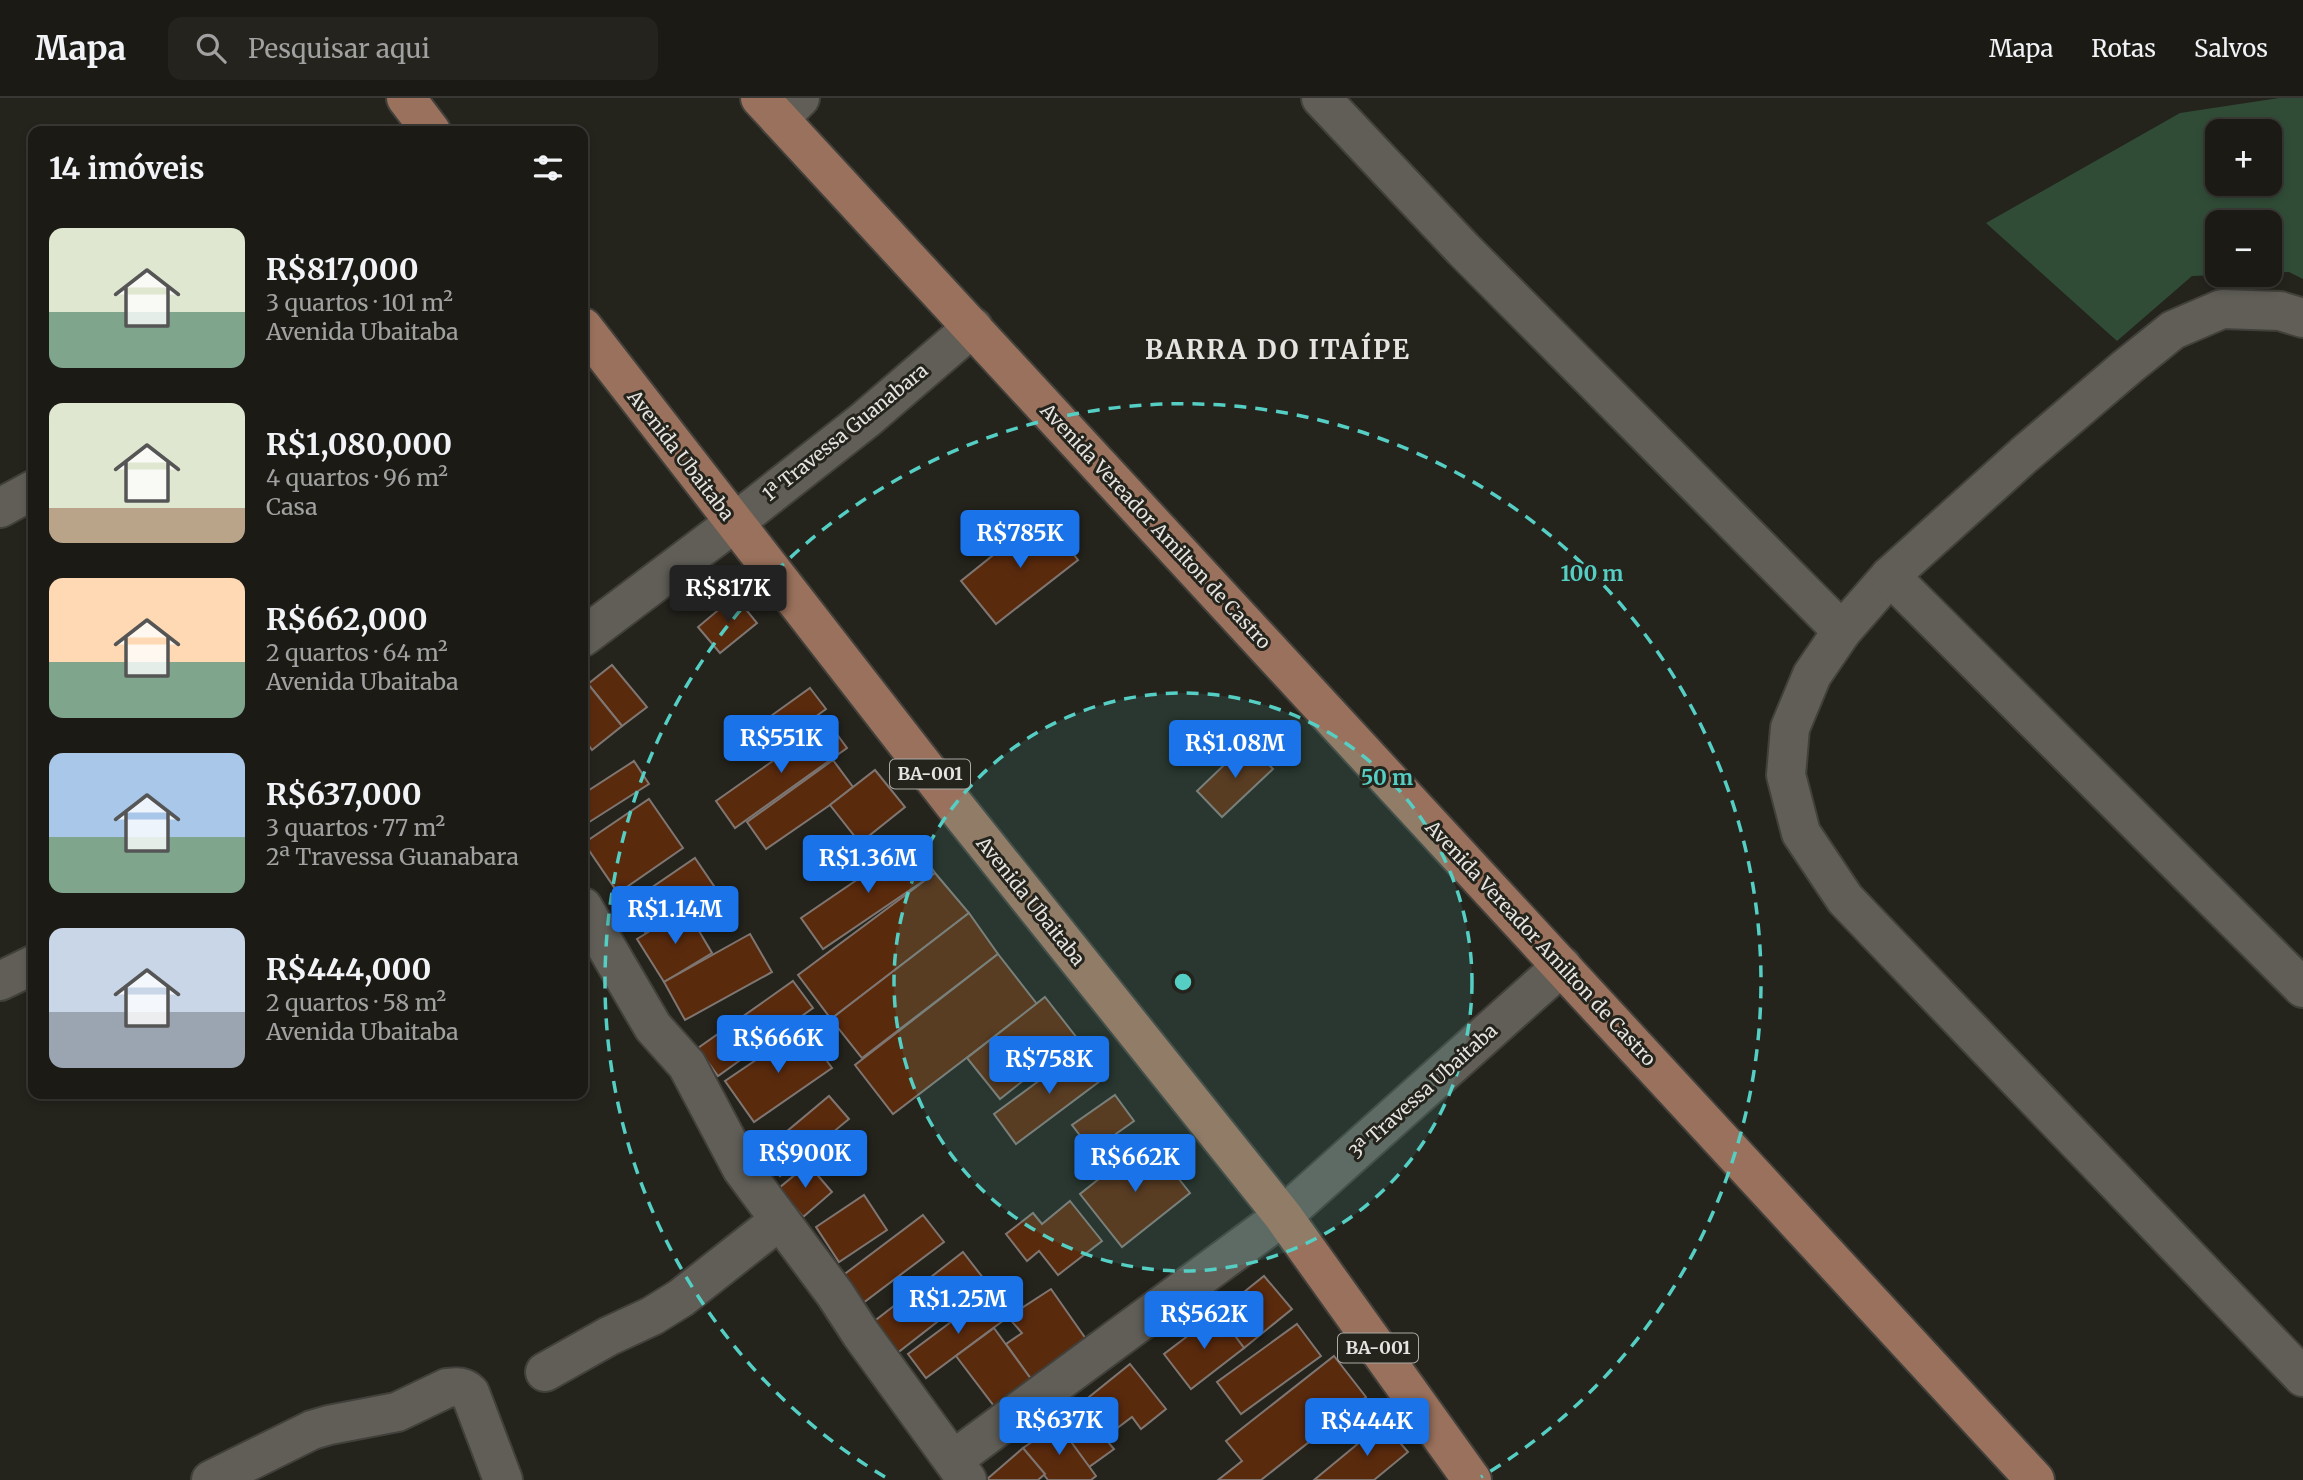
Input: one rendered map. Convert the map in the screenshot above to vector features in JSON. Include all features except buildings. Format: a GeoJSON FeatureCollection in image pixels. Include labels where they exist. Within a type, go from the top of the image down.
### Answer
{"type":"FeatureCollection","features":[{"type":"Feature","properties":{"kind":"main road"},"geometry":{"type":"LineString","coordinates":[[406,98],[428,126]]}},
{"type":"Feature","properties":{"kind":"main road","name":"Avenida Vereador Amilton de Castro"},"geometry":{"type":"LineString","coordinates":[[780,105],[973,327],[2035,1480]]}},
{"type":"Feature","properties":{"kind":"main road","name":"Avenida Ubaitaba"},"geometry":{"type":"LineString","coordinates":[[588,333],[952,802],[1283,1216],[1472,1480]]}},
{"type":"Feature","properties":{"kind":"street"},"geometry":{"type":"LineString","coordinates":[[1321,98],[1463,249],[1842,631]]}},
{"type":"Feature","properties":{"kind":"street"},"geometry":{"type":"LineString","coordinates":[[2303,318],[2280,311],[2222,309],[2174,330],[2024,455],[1890,576],[1842,631],[1812,675],[1790,728],[1786,775],[1801,833],[1845,899],[2303,1377]]}},
{"type":"Feature","properties":{"kind":"street","name":"1ª Travessa Guanabara"},"geometry":{"type":"LineString","coordinates":[[588,633],[734,523],[865,419],[973,327]]}},
{"type":"Feature","properties":{"kind":"street"},"geometry":{"type":"LineString","coordinates":[[0,508],[28,493]]}},
{"type":"Feature","properties":{"kind":"street"},"geometry":{"type":"LineString","coordinates":[[1890,576],[2303,988]]}},
{"type":"Feature","properties":{"kind":"street"},"geometry":{"type":"LineString","coordinates":[[588,916],[653,1027],[687,1065],[743,1169],[961,1474]]}},
{"type":"Feature","properties":{"kind":"street","name":"3ª Travessa Ubaitaba"},"geometry":{"type":"LineString","coordinates":[[961,1474],[1283,1216],[1562,966]]}},
{"type":"Feature","properties":{"kind":"street"},"geometry":{"type":"LineString","coordinates":[[0,981],[28,967]]}},
{"type":"Feature","properties":{"kind":"street"},"geometry":{"type":"LineString","coordinates":[[545,1372],[681,1298],[780,1220]]}},
{"type":"Feature","properties":{"kind":"street"},"geometry":{"type":"LineString","coordinates":[[211,1480],[312,1430],[397,1412],[447,1388],[457,1387],[470,1393],[503,1480]]}},
{"type":"Feature","properties":{"kind":"green space"},"geometry":{"type":"Polygon","coordinates":[[[2279,98],[2303,98],[2303,279],[2289,272],[2282,272],[2282,210],[2205,210],[2205,275],[2192,276],[2117,341],[1986,223],[2180,113],[2279,98]]]}},
{"type":"Feature","properties":{"kind":"district","name":"BARRA DO ITAÍPE"},"geometry":{"type":"Point","coordinates":[1278,350]}}]}
